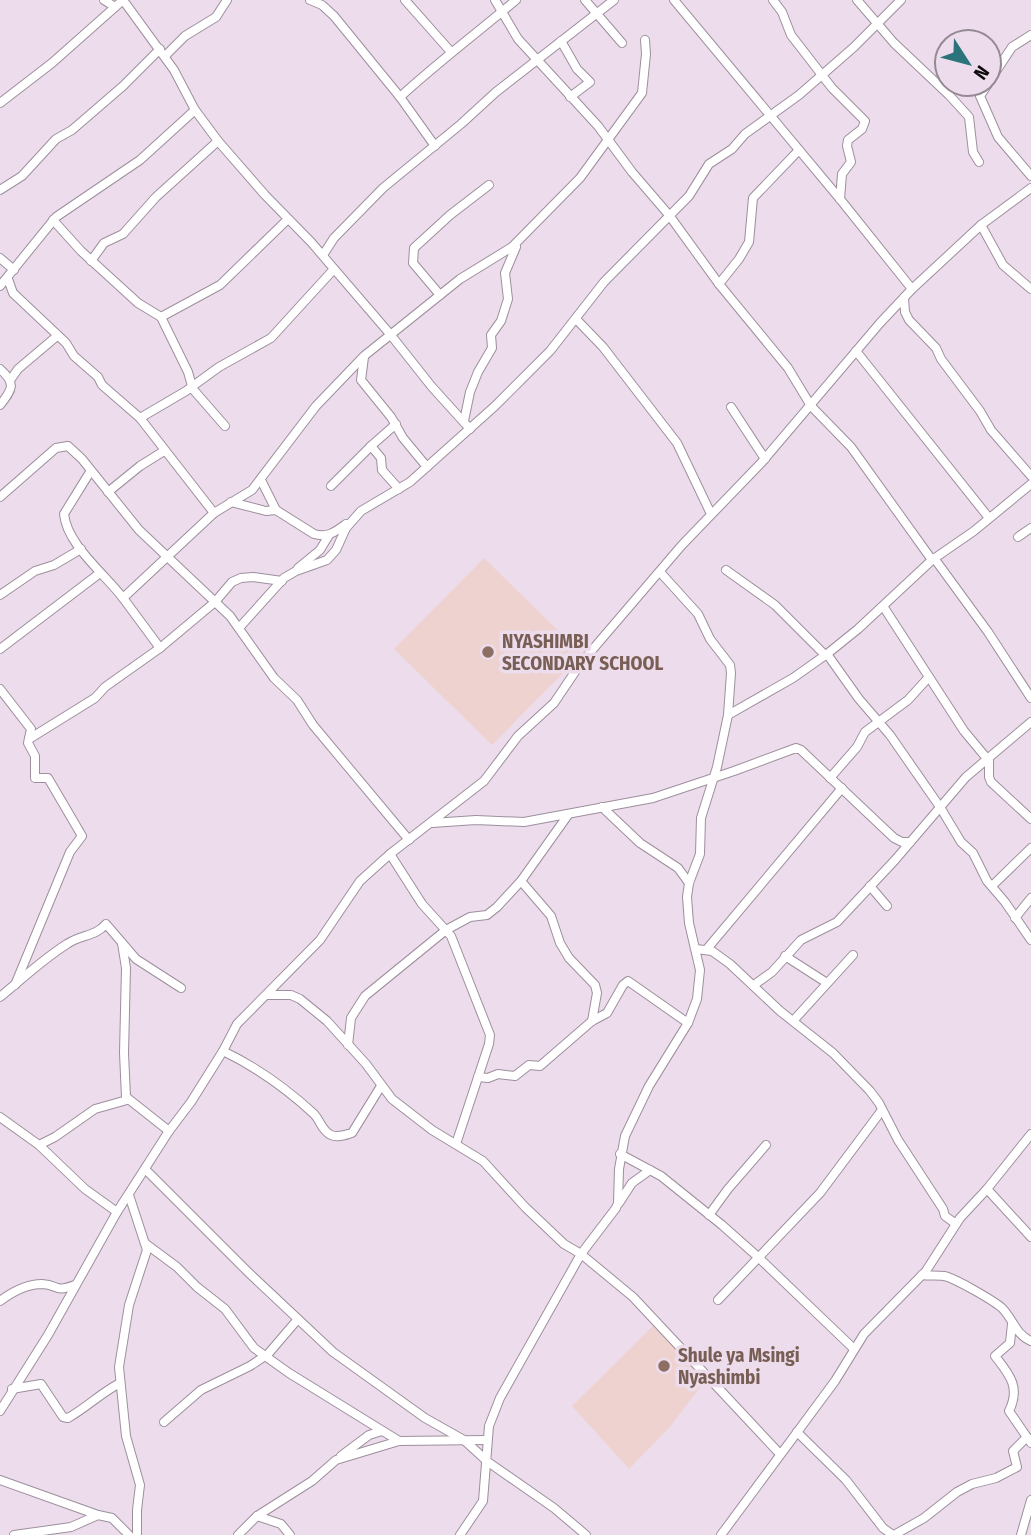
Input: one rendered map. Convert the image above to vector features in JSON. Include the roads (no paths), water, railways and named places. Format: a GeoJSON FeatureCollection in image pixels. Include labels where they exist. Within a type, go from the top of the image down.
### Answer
{"type":"FeatureCollection","features":[{"type":"Feature","properties":{"kind":"street"},"geometry":{"type":"LineString","coordinates":[[103,0],[115,7]]}},
{"type":"Feature","properties":{"kind":"street"},"geometry":{"type":"LineString","coordinates":[[0,103],[52,63],[123,0],[162,52],[184,85],[195,110],[218,141],[323,255],[470,429]]}},
{"type":"Feature","properties":{"kind":"street"},"geometry":{"type":"LineString","coordinates":[[0,190],[22,176],[56,139],[72,130],[162,52],[216,17],[227,0]]}},
{"type":"Feature","properties":{"kind":"street"},"geometry":{"type":"LineString","coordinates":[[310,0],[322,5],[334,16],[400,97],[435,146]]}},
{"type":"Feature","properties":{"kind":"street"},"geometry":{"type":"LineString","coordinates":[[405,0],[451,52]]}},
{"type":"Feature","properties":{"kind":"street"},"geometry":{"type":"LineString","coordinates":[[495,0],[518,39],[598,126],[632,172],[669,215],[719,284],[788,368],[810,406],[851,447],[988,632],[1031,698]]}},
{"type":"Feature","properties":{"kind":"street"},"geometry":{"type":"LineString","coordinates":[[400,97],[516,0]]}},
{"type":"Feature","properties":{"kind":"street"},"geometry":{"type":"LineString","coordinates":[[585,0],[622,43]]}},
{"type":"Feature","properties":{"kind":"street"},"geometry":{"type":"LineString","coordinates":[[323,255],[334,238],[383,188],[496,92],[614,0]]}},
{"type":"Feature","properties":{"kind":"street"},"geometry":{"type":"LineString","coordinates":[[674,0],[912,289]]}},
{"type":"Feature","properties":{"kind":"street"},"geometry":{"type":"LineString","coordinates":[[773,0],[782,12],[791,35],[838,95],[860,113],[865,121],[862,129],[848,140],[852,162],[842,174],[840,199]]}},
{"type":"Feature","properties":{"kind":"street"},"geometry":{"type":"LineString","coordinates":[[857,0],[877,24],[969,117],[973,152],[979,162]]}},
{"type":"Feature","properties":{"kind":"street"},"geometry":{"type":"LineString","coordinates":[[239,628],[282,581],[320,550],[329,535],[351,521],[366,507],[399,489],[470,429],[550,351],[598,289],[695,188],[709,164],[732,149],[745,134],[771,118],[822,75],[901,0]]}},
{"type":"Feature","properties":{"kind":"street"},"geometry":{"type":"LineString","coordinates":[[1003,60],[1012,47],[1031,35]]}},
{"type":"Feature","properties":{"kind":"street"},"geometry":{"type":"LineString","coordinates":[[123,598],[214,513],[248,492],[261,480],[316,406],[364,356],[460,279],[500,256],[580,178],[642,93],[645,40]]}},
{"type":"Feature","properties":{"kind":"street"},"geometry":{"type":"LineString","coordinates":[[561,41],[577,69],[590,82],[570,97]]}},
{"type":"Feature","properties":{"kind":"street"},"geometry":{"type":"LineString","coordinates":[[981,98],[998,137],[1031,176]]}},
{"type":"Feature","properties":{"kind":"street"},"geometry":{"type":"LineString","coordinates":[[0,286],[53,220],[140,160],[195,110]]}},
{"type":"Feature","properties":{"kind":"street"},"geometry":{"type":"LineString","coordinates":[[91,261],[104,243],[123,234],[156,197],[218,141]]}},
{"type":"Feature","properties":{"kind":"street"},"geometry":{"type":"LineString","coordinates":[[719,284],[749,242],[755,194],[799,150]]}},
{"type":"Feature","properties":{"kind":"street"},"geometry":{"type":"LineString","coordinates":[[440,295],[414,263],[414,248],[450,215],[489,186]]}},
{"type":"Feature","properties":{"kind":"street"},"geometry":{"type":"LineString","coordinates":[[0,1411],[48,1335],[117,1212],[191,1102],[237,1024],[320,940],[360,881],[493,772],[518,736],[554,703],[582,663],[660,572],[711,514],[765,459],[912,289],[981,225],[1031,188]]}},
{"type":"Feature","properties":{"kind":"street"},"geometry":{"type":"LineString","coordinates":[[161,317],[220,285],[288,219]]}},
{"type":"Feature","properties":{"kind":"street"},"geometry":{"type":"LineString","coordinates":[[53,220],[91,261],[138,303],[161,317],[188,372],[191,387],[225,426]]}},
{"type":"Feature","properties":{"kind":"street"},"geometry":{"type":"LineString","coordinates":[[981,225],[1003,265],[1031,289]]}},
{"type":"Feature","properties":{"kind":"street"},"geometry":{"type":"LineString","coordinates":[[464,421],[470,392],[492,348],[491,335],[501,321],[508,299],[505,273],[521,238]]}},
{"type":"Feature","properties":{"kind":"street"},"geometry":{"type":"LineString","coordinates":[[0,258],[15,270]]}},
{"type":"Feature","properties":{"kind":"street"},"geometry":{"type":"LineString","coordinates":[[140,418],[219,367],[271,338],[334,269]]}},
{"type":"Feature","properties":{"kind":"street"},"geometry":{"type":"LineString","coordinates":[[8,279],[13,293],[98,377],[102,385],[140,418],[214,513]]}},
{"type":"Feature","properties":{"kind":"street"},"geometry":{"type":"LineString","coordinates":[[904,298],[907,316],[936,348],[991,430],[1031,476]]}},
{"type":"Feature","properties":{"kind":"street"},"geometry":{"type":"LineString","coordinates":[[576,319],[603,347],[677,443],[711,514]]}},
{"type":"Feature","properties":{"kind":"street"},"geometry":{"type":"LineString","coordinates":[[0,405],[10,390],[11,379],[19,369],[57,336]]}},
{"type":"Feature","properties":{"kind":"street"},"geometry":{"type":"LineString","coordinates":[[856,351],[989,518]]}},
{"type":"Feature","properties":{"kind":"street"},"geometry":{"type":"LineString","coordinates":[[364,356],[361,380],[427,467]]}},
{"type":"Feature","properties":{"kind":"street"},"geometry":{"type":"LineString","coordinates":[[0,369],[11,379]]}},
{"type":"Feature","properties":{"kind":"street"},"geometry":{"type":"LineString","coordinates":[[731,407],[765,459]]}},
{"type":"Feature","properties":{"kind":"street"},"geometry":{"type":"LineString","coordinates":[[331,486],[396,424]]}},
{"type":"Feature","properties":{"kind":"street"},"geometry":{"type":"LineString","coordinates":[[0,497],[35,465],[61,446],[68,446],[74,451],[139,530],[239,628],[274,678],[297,700],[313,725],[409,841]]}},
{"type":"Feature","properties":{"kind":"street"},"geometry":{"type":"LineString","coordinates":[[371,446],[381,458],[382,470],[399,489]]}},
{"type":"Feature","properties":{"kind":"street"},"geometry":{"type":"LineString","coordinates":[[108,492],[164,451]]}},
{"type":"Feature","properties":{"kind":"street"},"geometry":{"type":"LineString","coordinates":[[90,472],[64,514],[65,521],[81,549],[123,598],[160,648]]}},
{"type":"Feature","properties":{"kind":"street"},"geometry":{"type":"LineString","coordinates":[[261,480],[276,510],[314,534],[329,535]]}},
{"type":"Feature","properties":{"kind":"street"},"geometry":{"type":"LineString","coordinates":[[728,715],[793,678],[826,655],[933,559],[974,531],[1031,484]]}},
{"type":"Feature","properties":{"kind":"street"},"geometry":{"type":"LineString","coordinates":[[231,502],[265,511],[276,510]]}},
{"type":"Feature","properties":{"kind":"street"},"geometry":{"type":"LineString","coordinates":[[296,571],[327,560],[351,521]]}},
{"type":"Feature","properties":{"kind":"street"},"geometry":{"type":"LineString","coordinates":[[1018,537],[1031,528]]}},
{"type":"Feature","properties":{"kind":"street"},"geometry":{"type":"LineString","coordinates":[[0,595],[35,571],[54,565],[81,549]]}},
{"type":"Feature","properties":{"kind":"street"},"geometry":{"type":"LineString","coordinates":[[726,570],[775,606],[826,655],[878,720],[940,807],[953,831],[973,853],[987,881],[1031,940]]}},
{"type":"Feature","properties":{"kind":"street"},"geometry":{"type":"LineString","coordinates":[[618,1203],[620,1154],[625,1136],[639,1104],[688,1023],[697,999],[699,970],[689,923],[689,883],[700,854],[701,818],[728,715],[730,665],[710,639],[695,611],[660,572]]}},
{"type":"Feature","properties":{"kind":"street"},"geometry":{"type":"LineString","coordinates":[[0,649],[100,573]]}},
{"type":"Feature","properties":{"kind":"street"},"geometry":{"type":"LineString","coordinates":[[29,739],[95,698],[105,687],[160,648],[215,602],[232,582],[241,578],[282,581]]}},
{"type":"Feature","properties":{"kind":"street"},"geometry":{"type":"LineString","coordinates":[[883,606],[928,678],[986,758],[990,765],[991,782],[1031,819]]}},
{"type":"Feature","properties":{"kind":"street"},"geometry":{"type":"LineString","coordinates":[[830,778],[857,747],[865,732],[908,700],[928,678]]}},
{"type":"Feature","properties":{"kind":"street"},"geometry":{"type":"LineString","coordinates":[[0,689],[30,727],[29,748],[35,756],[35,778],[48,778],[82,836],[70,852],[15,985]]}},
{"type":"Feature","properties":{"kind":"street"},"geometry":{"type":"LineString","coordinates":[[754,985],[772,972],[801,940],[837,922],[959,785],[986,758],[1031,722]]}},
{"type":"Feature","properties":{"kind":"street"},"geometry":{"type":"LineString","coordinates":[[430,823],[475,820],[510,823],[568,815],[653,798],[796,748],[894,838],[910,842]]}},
{"type":"Feature","properties":{"kind":"street"},"geometry":{"type":"LineString","coordinates":[[706,950],[842,788]]}},
{"type":"Feature","properties":{"kind":"street"},"geometry":{"type":"LineString","coordinates":[[602,807],[640,843],[678,868],[689,883]]}},
{"type":"Feature","properties":{"kind":"street"},"geometry":{"type":"LineString","coordinates":[[348,1045],[351,1018],[365,996],[446,930],[470,917],[489,913],[521,881],[568,815]]}},
{"type":"Feature","properties":{"kind":"street"},"geometry":{"type":"LineString","coordinates":[[992,886],[1031,848]]}},
{"type":"Feature","properties":{"kind":"street"},"geometry":{"type":"LineString","coordinates":[[390,854],[422,904],[456,945],[490,1035],[456,1144]]}},
{"type":"Feature","properties":{"kind":"street"},"geometry":{"type":"LineString","coordinates":[[521,881],[551,916],[569,958],[596,985],[592,1021]]}},
{"type":"Feature","properties":{"kind":"street"},"geometry":{"type":"LineString","coordinates":[[870,886],[887,906]]}},
{"type":"Feature","properties":{"kind":"street"},"geometry":{"type":"LineString","coordinates":[[1015,918],[1031,898]]}},
{"type":"Feature","properties":{"kind":"street"},"geometry":{"type":"LineString","coordinates":[[0,997],[66,945],[79,937],[98,933],[106,924],[136,959],[181,988]]}},
{"type":"Feature","properties":{"kind":"street"},"geometry":{"type":"LineString","coordinates":[[122,943],[126,968],[124,1053],[127,1100],[169,1131]]}},
{"type":"Feature","properties":{"kind":"street"},"geometry":{"type":"LineString","coordinates":[[696,949],[721,957],[833,1053],[870,1091],[943,1209],[944,1216],[956,1224]]}},
{"type":"Feature","properties":{"kind":"street"},"geometry":{"type":"LineString","coordinates":[[793,1021],[853,955]]}},
{"type":"Feature","properties":{"kind":"street"},"geometry":{"type":"LineString","coordinates":[[785,956],[827,983]]}},
{"type":"Feature","properties":{"kind":"street"},"geometry":{"type":"LineString","coordinates":[[478,1077],[488,1078],[498,1074],[515,1076],[529,1065],[540,1066],[592,1021],[607,1013],[628,981],[688,1023]]}},
{"type":"Feature","properties":{"kind":"street"},"geometry":{"type":"LineString","coordinates":[[267,995],[291,995],[327,1021],[382,1086],[415,1119],[483,1161],[524,1207],[564,1244],[633,1297],[780,1454]]}},
{"type":"Feature","properties":{"kind":"street"},"geometry":{"type":"LineString","coordinates":[[223,1051],[258,1070],[314,1114],[326,1131],[339,1137],[352,1133],[382,1086]]}},
{"type":"Feature","properties":{"kind":"street"},"geometry":{"type":"LineString","coordinates":[[38,1145],[55,1137],[95,1109],[127,1100]]}},
{"type":"Feature","properties":{"kind":"street"},"geometry":{"type":"LineString","coordinates":[[718,1300],[820,1193],[882,1110]]}},
{"type":"Feature","properties":{"kind":"street"},"geometry":{"type":"LineString","coordinates":[[0,1117],[38,1145],[85,1189],[117,1212]]}},
{"type":"Feature","properties":{"kind":"street"},"geometry":{"type":"LineString","coordinates":[[721,1535],[835,1381],[853,1348],[876,1319],[938,1256],[956,1224],[1031,1134]]}},
{"type":"Feature","properties":{"kind":"street"},"geometry":{"type":"LineString","coordinates":[[709,1215],[766,1145]]}},
{"type":"Feature","properties":{"kind":"street"},"geometry":{"type":"LineString","coordinates":[[620,1154],[661,1176],[709,1215],[758,1257],[853,1348]]}},
{"type":"Feature","properties":{"kind":"street"},"geometry":{"type":"LineString","coordinates":[[145,1169],[333,1352],[425,1418],[464,1440],[488,1462],[554,1508],[586,1535]]}},
{"type":"Feature","properties":{"kind":"street"},"geometry":{"type":"LineString","coordinates":[[460,1535],[483,1501],[488,1462],[487,1440],[493,1413],[500,1398],[580,1254],[632,1183],[650,1170]]}},
{"type":"Feature","properties":{"kind":"street"},"geometry":{"type":"LineString","coordinates":[[987,1189],[1031,1237]]}},
{"type":"Feature","properties":{"kind":"street"},"geometry":{"type":"LineString","coordinates":[[129,1195],[147,1254],[135,1283],[120,1359],[126,1436],[141,1485],[137,1535]]}},
{"type":"Feature","properties":{"kind":"street"},"geometry":{"type":"LineString","coordinates":[[146,1244],[225,1309],[246,1340],[265,1356],[399,1441]]}},
{"type":"Feature","properties":{"kind":"street"},"geometry":{"type":"LineString","coordinates":[[922,1275],[951,1278],[993,1300],[1008,1315],[1012,1324],[1031,1341]]}},
{"type":"Feature","properties":{"kind":"street"},"geometry":{"type":"LineString","coordinates":[[0,1301],[27,1286],[43,1284],[59,1290],[75,1285]]}},
{"type":"Feature","properties":{"kind":"street"},"geometry":{"type":"LineString","coordinates":[[164,1422],[201,1390],[265,1356],[298,1319]]}},
{"type":"Feature","properties":{"kind":"street"},"geometry":{"type":"LineString","coordinates":[[797,1432],[846,1480],[883,1528],[893,1535],[924,1518],[957,1492],[1017,1467],[1013,1451],[1029,1440],[1009,1411],[1012,1407],[1012,1380],[1009,1371],[995,1356],[1010,1343],[1012,1324]]}},
{"type":"Feature","properties":{"kind":"street"},"geometry":{"type":"LineString","coordinates":[[12,1390],[41,1384],[65,1418],[86,1408],[99,1395],[120,1383]]}},
{"type":"Feature","properties":{"kind":"street"},"geometry":{"type":"LineString","coordinates":[[238,1535],[257,1516],[312,1480],[369,1435],[382,1431]]}},
{"type":"Feature","properties":{"kind":"street"},"geometry":{"type":"LineString","coordinates":[[336,1460],[399,1441],[487,1440]]}},
{"type":"Feature","properties":{"kind":"street"},"geometry":{"type":"LineString","coordinates":[[0,1480],[112,1518],[129,1535]]}},
{"type":"Feature","properties":{"kind":"street"},"geometry":{"type":"LineString","coordinates":[[1021,1535],[1031,1500]]}},
{"type":"Feature","properties":{"kind":"street"},"geometry":{"type":"LineString","coordinates":[[14,1535],[71,1527],[98,1515]]}},
{"type":"Feature","properties":{"kind":"street"},"geometry":{"type":"LineString","coordinates":[[257,1516],[281,1524],[290,1535]]}},
{"type":"Feature","properties":{"kind":"place","name":"NYASHIMBI SECONDARY SCHOOL"},"geometry":{"type":"Point","coordinates":[488,652]}},
{"type":"Feature","properties":{"kind":"place","name":"Shule ya Msingi Nyashimbi"},"geometry":{"type":"Point","coordinates":[664,1366]}}]}
